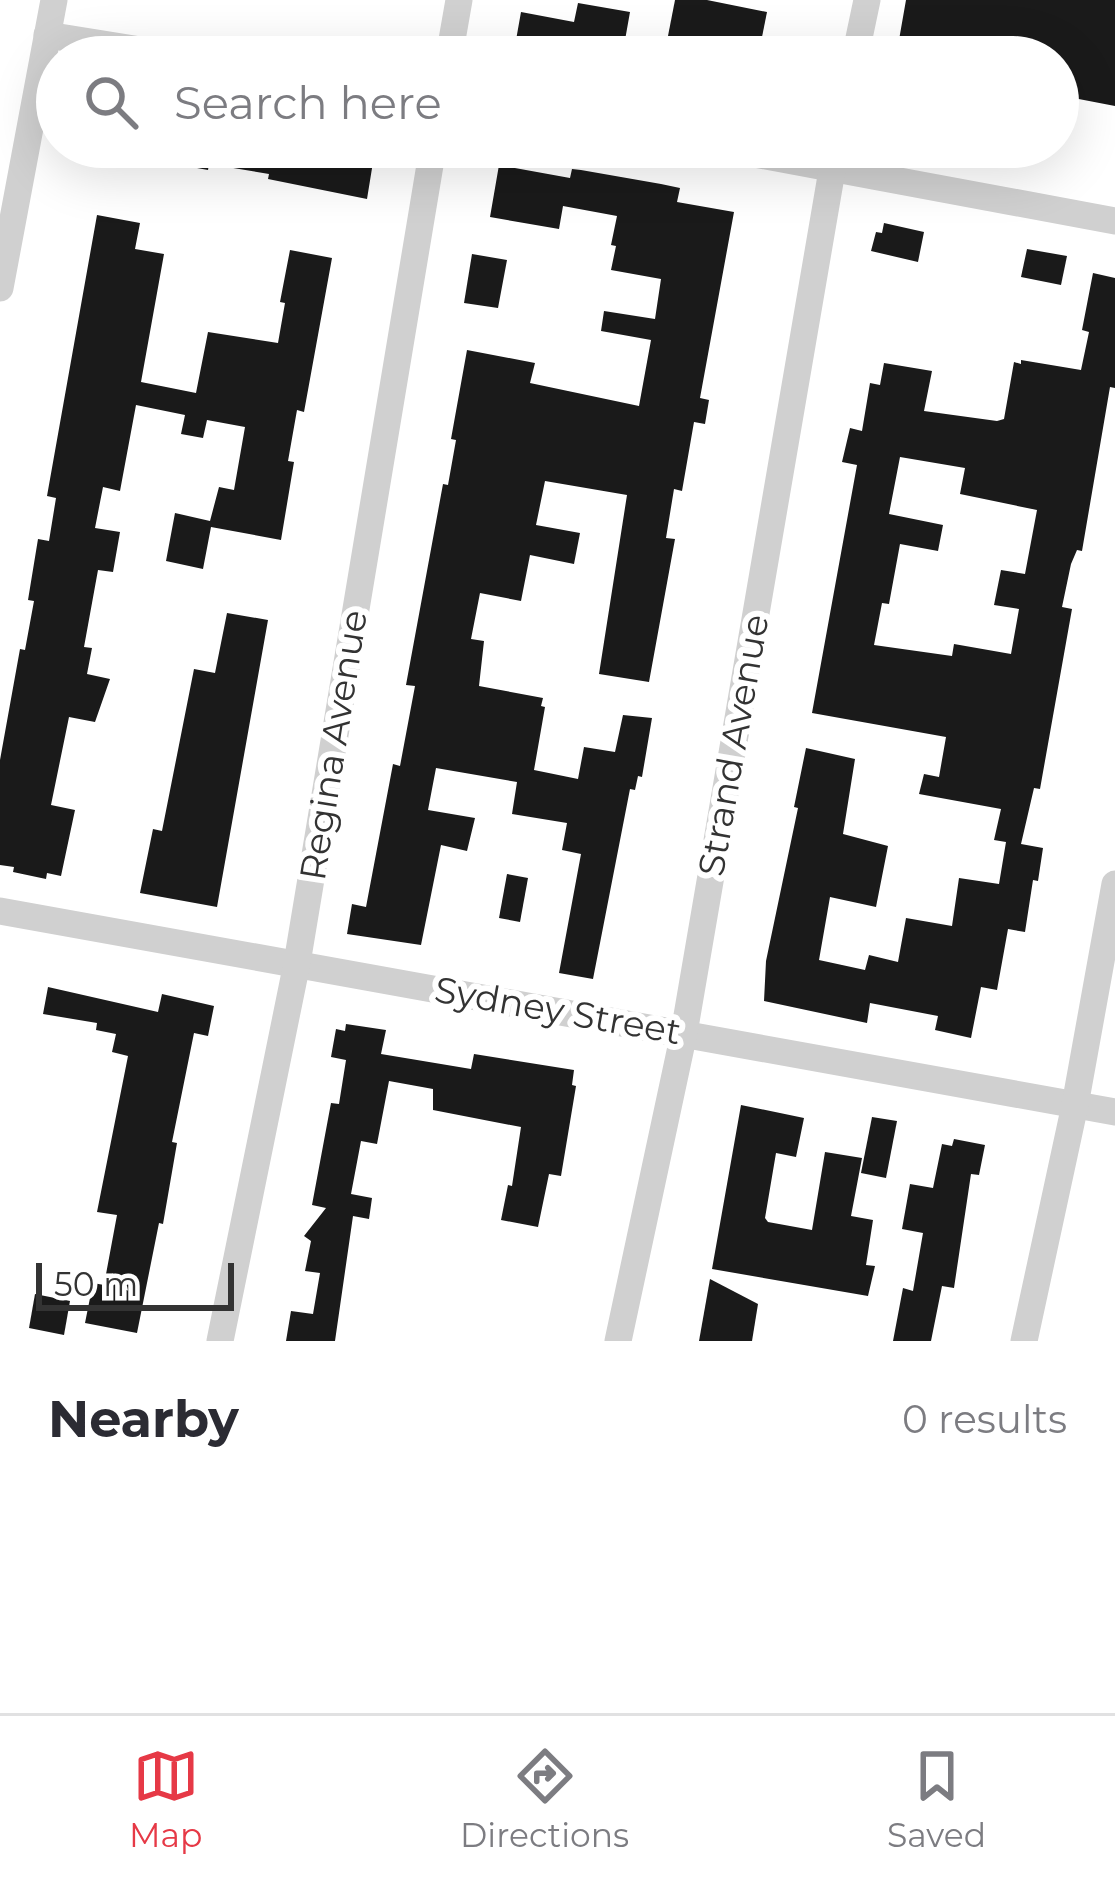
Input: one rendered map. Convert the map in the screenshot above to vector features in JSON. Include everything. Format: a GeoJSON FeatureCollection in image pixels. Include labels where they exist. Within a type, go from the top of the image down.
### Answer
{"type":"FeatureCollection","features":[{"type":"Feature","properties":{"kind":"street"},"geometry":{"type":"LineString","coordinates":[[53,36],[47,35],[54,0]]}},
{"type":"Feature","properties":{"kind":"street"},"geometry":{"type":"LineString","coordinates":[[452,36],[458,0]]}},
{"type":"Feature","properties":{"kind":"street"},"geometry":{"type":"LineString","coordinates":[[859,36],[867,0]]}},
{"type":"Feature","properties":{"kind":"street"},"geometry":{"type":"LineString","coordinates":[[0,287],[36,94]]}},
{"type":"Feature","properties":{"kind":"street","name":"Regina Avenue"},"geometry":{"type":"LineString","coordinates":[[220,1341],[297,963],[430,168]]}},
{"type":"Feature","properties":{"kind":"street","name":"Strand Avenue"},"geometry":{"type":"LineString","coordinates":[[618,1341],[684,1033],[832,168]]}},
{"type":"Feature","properties":{"kind":"street"},"geometry":{"type":"LineString","coordinates":[[882,168],[1115,221]]}},
{"type":"Feature","properties":{"kind":"street"},"geometry":{"type":"LineString","coordinates":[[1024,1341],[1076,1105],[1115,884]]}},
{"type":"Feature","properties":{"kind":"street","name":"Sydney Street"},"geometry":{"type":"LineString","coordinates":[[0,911],[1115,1112]]}},
{"type":"Feature","properties":{"kind":"building"},"geometry":{"type":"Polygon","coordinates":[[[675,0],[707,0],[767,12],[762,36],[668,36],[675,0]]]}},
{"type":"Feature","properties":{"kind":"building"},"geometry":{"type":"Polygon","coordinates":[[[906,0],[1115,0],[1115,106],[1079,99],[1079,36],[900,36],[906,0]]]}},
{"type":"Feature","properties":{"kind":"building"},"geometry":{"type":"Polygon","coordinates":[[[578,3],[630,12],[626,36],[517,36],[521,12],[574,22],[578,3]]]}},
{"type":"Feature","properties":{"kind":"building"},"geometry":{"type":"Polygon","coordinates":[[[233,168],[372,168],[367,199],[268,179],[269,174],[233,168]]]}},
{"type":"Feature","properties":{"kind":"building"},"geometry":{"type":"Polygon","coordinates":[[[498,168],[570,178],[572,169],[661,184],[680,188],[677,202],[734,212],[700,398],[709,400],[705,424],[694,422],[682,491],[674,489],[666,538],[675,539],[649,682],[599,674],[627,495],[545,481],[536,525],[580,533],[574,564],[530,555],[521,601],[480,593],[471,639],[484,641],[479,686],[543,698],[534,770],[578,779],[584,747],[615,752],[623,715],[652,718],[642,777],[638,776],[635,790],[630,789],[593,979],[559,973],[581,854],[562,850],[567,823],[512,814],[517,782],[436,768],[428,810],[475,818],[467,851],[441,845],[421,945],[347,934],[352,904],[366,907],[393,764],[400,766],[415,686],[406,685],[443,484],[448,485],[467,350],[535,363],[530,383],[639,406],[651,340],[601,331],[604,311],[655,319],[661,279],[611,270],[617,216],[563,206],[559,229],[490,217],[498,168]]]}},
{"type":"Feature","properties":{"kind":"building"},"geometry":{"type":"Polygon","coordinates":[[[97,215],[140,223],[135,249],[164,254],[141,382],[196,393],[208,332],[278,343],[290,250],[332,258],[304,412],[297,410],[281,540],[211,527],[203,569],[166,561],[175,513],[210,521],[219,487],[234,490],[245,427],[207,420],[203,438],[181,434],[185,415],[136,405],[120,491],[103,487],[95,528],[120,532],[113,572],[98,570],[84,647],[92,648],[87,674],[110,679],[95,722],[69,717],[51,805],[75,810],[61,876],[47,873],[46,879],[0,865],[0,760],[20,649],[25,650],[34,601],[28,600],[38,539],[49,541],[56,498],[47,496],[97,215]]]}},
{"type":"Feature","properties":{"kind":"building"},"geometry":{"type":"Polygon","coordinates":[[[884,223],[924,232],[918,262],[871,251],[884,223]]]}},
{"type":"Feature","properties":{"kind":"building"},"geometry":{"type":"Polygon","coordinates":[[[1027,249],[1067,256],[1061,285],[1021,277],[1027,249]]]}},
{"type":"Feature","properties":{"kind":"building"},"geometry":{"type":"Polygon","coordinates":[[[472,254],[507,260],[498,308],[464,303],[472,254]]]}},
{"type":"Feature","properties":{"kind":"building"},"geometry":{"type":"Polygon","coordinates":[[[1093,273],[1115,278],[1115,388],[1110,387],[1082,551],[1077,550],[1071,564],[1062,607],[1072,609],[1040,789],[1034,788],[1021,844],[1043,848],[1025,932],[1008,929],[997,990],[981,987],[971,1038],[935,1030],[938,1016],[870,1003],[867,1023],[764,1001],[766,961],[806,748],[855,759],[843,834],[888,846],[876,907],[830,897],[819,960],[865,970],[869,955],[898,962],[906,918],[952,926],[959,878],[999,884],[1006,842],[994,840],[1001,809],[919,794],[924,774],[939,777],[946,737],[812,713],[857,465],[842,462],[850,428],[862,431],[870,383],[880,385],[884,363],[932,371],[924,411],[997,421],[1004,419],[1014,362],[1081,370],[1089,332],[1082,330],[1093,273]],[[900,457],[889,514],[943,525],[938,551],[900,544],[889,604],[882,603],[874,645],[952,656],[954,644],[1011,654],[1019,609],[994,605],[1001,570],[1025,574],[1037,510],[960,494],[965,468],[900,457]]]}},
{"type":"Feature","properties":{"kind":"building"},"geometry":{"type":"Polygon","coordinates":[[[227,613],[268,620],[217,907],[140,893],[153,829],[162,831],[194,669],[215,673],[227,613]]]}},
{"type":"Feature","properties":{"kind":"building"},"geometry":{"type":"Polygon","coordinates":[[[507,874],[528,878],[520,922],[499,918],[507,874]]]}},
{"type":"Feature","properties":{"kind":"building"},"geometry":{"type":"Polygon","coordinates":[[[48,987],[158,1012],[162,994],[214,1006],[208,1036],[194,1033],[172,1142],[177,1143],[163,1224],[159,1223],[137,1333],[85,1323],[93,1283],[104,1285],[117,1215],[97,1212],[128,1056],[112,1052],[116,1034],[96,1030],[97,1023],[43,1014],[48,987]]]}},
{"type":"Feature","properties":{"kind":"building"},"geometry":{"type":"Polygon","coordinates":[[[346,1024],[386,1030],[381,1054],[471,1069],[474,1054],[574,1070],[572,1085],[576,1086],[561,1176],[549,1174],[538,1227],[501,1220],[508,1185],[512,1186],[521,1127],[433,1110],[433,1089],[389,1081],[377,1144],[361,1141],[351,1194],[372,1198],[369,1219],[353,1216],[335,1341],[286,1341],[291,1311],[313,1314],[320,1273],[305,1271],[311,1241],[304,1236],[326,1208],[312,1205],[331,1103],[339,1104],[346,1060],[331,1057],[336,1029],[345,1031],[346,1024]]]}},
{"type":"Feature","properties":{"kind":"building"},"geometry":{"type":"Polygon","coordinates":[[[741,1105],[804,1118],[796,1157],[776,1153],[768,1222],[812,1230],[825,1152],[862,1158],[851,1216],[873,1220],[866,1265],[875,1266],[868,1296],[712,1269],[741,1105]]]}},
{"type":"Feature","properties":{"kind":"building"},"geometry":{"type":"Polygon","coordinates":[[[872,1117],[897,1121],[886,1178],[861,1173],[872,1117]]]}},
{"type":"Feature","properties":{"kind":"building"},"geometry":{"type":"Polygon","coordinates":[[[954,1139],[985,1145],[979,1175],[971,1174],[954,1288],[942,1286],[931,1341],[893,1341],[903,1288],[913,1291],[923,1233],[902,1229],[910,1184],[933,1188],[942,1144],[952,1146],[954,1139]]]}},
{"type":"Feature","properties":{"kind":"building"},"geometry":{"type":"Polygon","coordinates":[[[710,1279],[758,1304],[752,1341],[699,1341],[710,1279]]]}},
{"type":"Feature","properties":{"kind":"building"},"geometry":{"type":"Polygon","coordinates":[[[35,1294],[70,1301],[64,1335],[29,1328],[35,1294]]]}}]}
